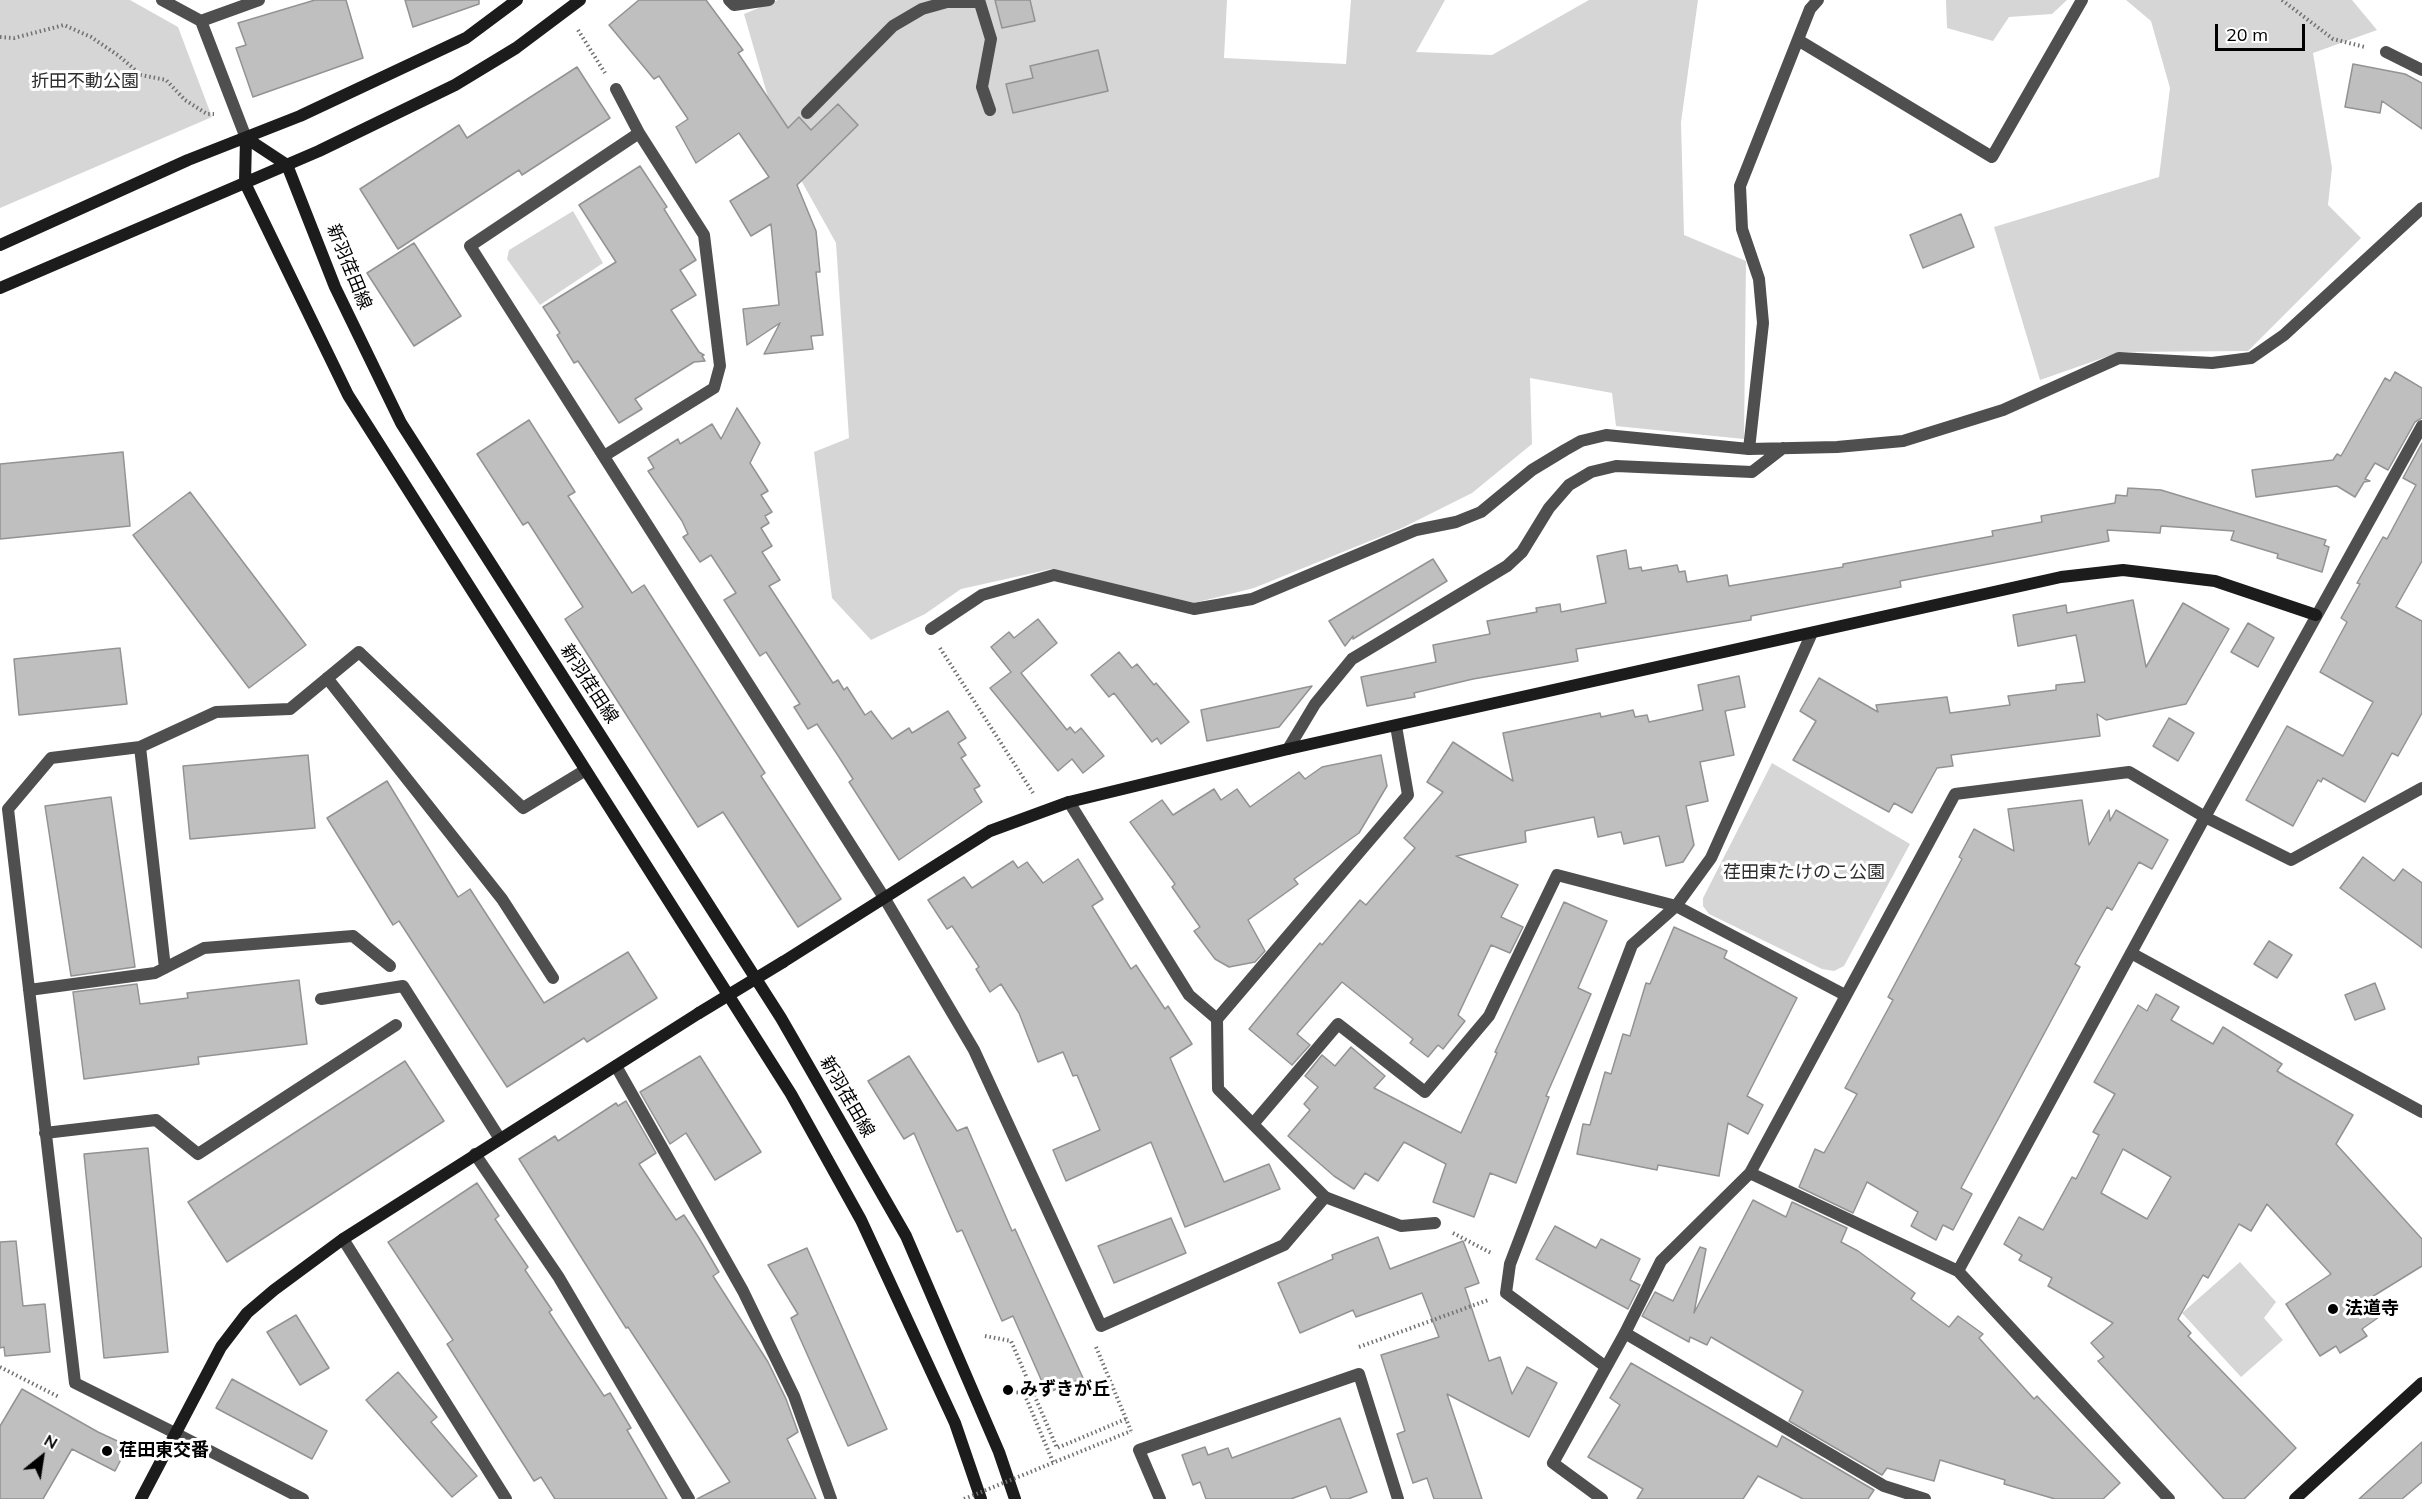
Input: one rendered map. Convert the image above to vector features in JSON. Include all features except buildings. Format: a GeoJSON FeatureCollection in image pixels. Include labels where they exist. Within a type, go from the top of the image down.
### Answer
{"type":"FeatureCollection","features":[{"type":"Feature","properties":{"kind":"street"},"geometry":{"type":"LineString","coordinates":[[162,0],[201,21],[246,138],[245,183],[348,395],[584,771],[791,1094],[861,1220],[956,1423],[981,1499]]}},
{"type":"Feature","properties":{"kind":"street"},"geometry":{"type":"LineString","coordinates":[[201,21],[259,0]]}},
{"type":"Feature","properties":{"kind":"street"},"geometry":{"type":"LineString","coordinates":[[0,245],[188,160],[300,116],[466,38],[517,0]]}},
{"type":"Feature","properties":{"kind":"street"},"geometry":{"type":"LineString","coordinates":[[0,288],[287,165],[454,85],[516,48],[580,0]]}},
{"type":"Feature","properties":{"kind":"street"},"geometry":{"type":"LineString","coordinates":[[729,0],[734,5],[770,0]]}},
{"type":"Feature","properties":{"kind":"street"},"geometry":{"type":"LineString","coordinates":[[1749,449],[1763,323],[1760,279],[1742,229],[1740,186],[1810,9],[1818,0]]}},
{"type":"Feature","properties":{"kind":"street"},"geometry":{"type":"LineString","coordinates":[[1798,40],[1992,157],[2082,0]]}},
{"type":"Feature","properties":{"kind":"street"},"geometry":{"type":"LineString","coordinates":[[807,113],[893,26],[922,9],[947,2],[979,1],[991,39],[982,87],[990,110]]}},
{"type":"Feature","properties":{"kind":"street"},"geometry":{"type":"LineString","coordinates":[[2386,52],[2422,70]]}},
{"type":"Feature","properties":{"kind":"street"},"geometry":{"type":"LineString","coordinates":[[604,456],[714,388],[720,366],[704,235],[639,133],[616,89]]}},
{"type":"Feature","properties":{"kind":"street"},"geometry":{"type":"LineString","coordinates":[[639,133],[470,246],[885,899],[974,1050],[1101,1326],[1284,1245],[1325,1197]]}},
{"type":"Feature","properties":{"kind":"street"},"geometry":{"type":"LineString","coordinates":[[246,138],[287,165]]}},
{"type":"Feature","properties":{"kind":"street","name":"新羽荏田線"},"geometry":{"type":"LineString","coordinates":[[287,165],[335,287],[401,423],[781,1018],[906,1236],[999,1452],[1015,1499]]}},
{"type":"Feature","properties":{"kind":"street"},"geometry":{"type":"LineString","coordinates":[[931,629],[982,595],[1054,575],[1194,609],[1252,599],[1416,530],[1456,522],[1481,512],[1532,470],[1581,441],[1606,435],[1749,449],[1903,441],[2003,410],[2119,358],[2212,363],[2251,358],[2284,335],[2422,208]]}},
{"type":"Feature","properties":{"kind":"street"},"geometry":{"type":"LineString","coordinates":[[1958,1271],[2205,817],[2422,426]]}},
{"type":"Feature","properties":{"kind":"street"},"geometry":{"type":"LineString","coordinates":[[1288,749],[1315,704],[1352,659],[1507,566],[1522,552],[1549,508],[1569,484],[1591,472],[1616,466],[1752,472],[1783,448]]}},
{"type":"Feature","properties":{"kind":"street"},"geometry":{"type":"LineString","coordinates":[[141,1499],[221,1347],[247,1313],[274,1290],[343,1239],[475,1154],[885,899],[990,831],[1069,802],[1288,749],[2061,577],[2123,570],[2215,581],[2316,615]]}},
{"type":"Feature","properties":{"kind":"street"},"geometry":{"type":"LineString","coordinates":[[1606,1367],[1506,1293],[1510,1264],[1632,945],[1676,906],[1711,858],[1811,634]]}},
{"type":"Feature","properties":{"kind":"street"},"geometry":{"type":"LineString","coordinates":[[303,1499],[75,1383],[8,809],[51,758],[140,747],[216,712],[290,709],[359,652],[523,808],[584,771]]}},
{"type":"Feature","properties":{"kind":"street"},"geometry":{"type":"LineString","coordinates":[[327,678],[502,899],[553,978]]}},
{"type":"Feature","properties":{"kind":"street"},"geometry":{"type":"LineString","coordinates":[[1396,726],[1408,795],[1217,1018],[1218,1089],[1325,1197],[1401,1226],[1435,1223]]}},
{"type":"Feature","properties":{"kind":"street"},"geometry":{"type":"LineString","coordinates":[[140,747],[165,968]]}},
{"type":"Feature","properties":{"kind":"street"},"geometry":{"type":"LineString","coordinates":[[1602,1499],[1553,1463],[1625,1333],[1661,1262],[1750,1173],[1955,794],[2128,772],[2205,817],[2290,860],[2422,788]]}},
{"type":"Feature","properties":{"kind":"street"},"geometry":{"type":"LineString","coordinates":[[1069,802],[1189,995],[1217,1018]]}},
{"type":"Feature","properties":{"kind":"street"},"geometry":{"type":"LineString","coordinates":[[1253,1124],[1338,1024],[1425,1092],[1489,1016],[1557,875],[1676,906],[1845,995]]}},
{"type":"Feature","properties":{"kind":"street"},"geometry":{"type":"LineString","coordinates":[[29,990],[155,974],[204,948],[353,936],[390,966]]}},
{"type":"Feature","properties":{"kind":"street"},"geometry":{"type":"LineString","coordinates":[[2132,953],[2422,1112]]}},
{"type":"Feature","properties":{"kind":"street"},"geometry":{"type":"LineString","coordinates":[[321,999],[404,986],[500,1139]]}},
{"type":"Feature","properties":{"kind":"street"},"geometry":{"type":"LineString","coordinates":[[45,1133],[156,1120],[198,1154],[396,1025]]}},
{"type":"Feature","properties":{"kind":"street"},"geometry":{"type":"LineString","coordinates":[[616,1066],[743,1291],[794,1396],[831,1499]]}},
{"type":"Feature","properties":{"kind":"street"},"geometry":{"type":"LineString","coordinates":[[475,1154],[558,1276],[689,1499]]}},
{"type":"Feature","properties":{"kind":"street"},"geometry":{"type":"LineString","coordinates":[[1750,1173],[1958,1271],[2169,1499]]}},
{"type":"Feature","properties":{"kind":"street"},"geometry":{"type":"LineString","coordinates":[[343,1239],[506,1499]]}},
{"type":"Feature","properties":{"kind":"street"},"geometry":{"type":"LineString","coordinates":[[1625,1333],[1884,1486],[1925,1499]]}},
{"type":"Feature","properties":{"kind":"street"},"geometry":{"type":"LineString","coordinates":[[1160,1499],[1139,1450],[1359,1374],[1398,1499]]}},
{"type":"Feature","properties":{"kind":"street"},"geometry":{"type":"LineString","coordinates":[[2295,1499],[2422,1383]]}},
{"type":"Feature","properties":{"kind":"path"},"geometry":{"type":"LineString","coordinates":[[2282,0],[2333,39],[2386,52]]}},
{"type":"Feature","properties":{"kind":"path"},"geometry":{"type":"LineString","coordinates":[[0,37],[14,38],[64,25],[91,37],[141,75],[166,80],[185,100],[207,114],[218,115]]}},
{"type":"Feature","properties":{"kind":"path"},"geometry":{"type":"LineString","coordinates":[[578,30],[616,89]]}},
{"type":"Feature","properties":{"kind":"path"},"geometry":{"type":"LineString","coordinates":[[939,646],[1030,788]]}},
{"type":"Feature","properties":{"kind":"path"},"geometry":{"type":"LineString","coordinates":[[1435,1223],[1510,1264]]}},
{"type":"Feature","properties":{"kind":"path"},"geometry":{"type":"LineString","coordinates":[[1359,1347],[1506,1293]]}},
{"type":"Feature","properties":{"kind":"path"},"geometry":{"type":"LineString","coordinates":[[1101,1326],[1095,1346],[1139,1450]]}},
{"type":"Feature","properties":{"kind":"path"},"geometry":{"type":"LineString","coordinates":[[985,1336],[1011,1341],[1057,1449],[1126,1419]]}},
{"type":"Feature","properties":{"kind":"path"},"geometry":{"type":"LineString","coordinates":[[1012,1392],[1024,1393],[1053,1462]]}},
{"type":"Feature","properties":{"kind":"path"},"geometry":{"type":"LineString","coordinates":[[964,1499],[1131,1431]]}},
{"type":"Feature","properties":{"kind":"green space","name":"折田不動公園"},"geometry":{"type":"Polygon","coordinates":[[[0,0],[130,0],[178,27],[212,117],[0,208],[0,0]]]}},
{"type":"Feature","properties":{"kind":"green space"},"geometry":{"type":"Polygon","coordinates":[[[778,0],[1227,0],[1224,58],[1346,64],[1351,0],[1445,0],[1416,52],[1492,55],[1589,0],[1698,0],[1681,122],[1684,235],[1746,261],[1744,439],[1616,426],[1612,393],[1530,378],[1532,444],[1472,493],[1402,528],[1254,588],[1194,603],[1051,569],[961,589],[925,614],[871,640],[832,598],[814,452],[849,438],[836,243],[782,146],[744,14],[778,0]]]}},
{"type":"Feature","properties":{"kind":"green space"},"geometry":{"type":"Polygon","coordinates":[[[1946,0],[2067,0],[2052,14],[2009,17],[1993,41],[1947,28],[1946,0]]]}},
{"type":"Feature","properties":{"kind":"green space"},"geometry":{"type":"Polygon","coordinates":[[[2126,0],[2352,0],[2377,30],[2313,53],[2332,168],[2328,205],[2361,238],[2248,351],[2120,352],[2040,380],[1994,227],[2159,177],[2170,88],[2151,21],[2126,0]]]}},
{"type":"Feature","properties":{"kind":"green space"},"geometry":{"type":"Polygon","coordinates":[[[573,211],[603,263],[540,305],[507,259],[509,250],[573,211]]]}},
{"type":"Feature","properties":{"kind":"green space","name":"荏田東たけのこ公園"},"geometry":{"type":"Polygon","coordinates":[[[1772,763],[1910,844],[1844,966],[1834,971],[1822,969],[1709,914],[1703,906],[1703,898],[1772,763]]]}},
{"type":"Feature","properties":{"kind":"green space"},"geometry":{"type":"Polygon","coordinates":[[[2240,1262],[2276,1302],[2264,1318],[2283,1340],[2241,1377],[2182,1313],[2240,1262]]]}},
{"type":"Feature","properties":{"kind":"place","name":"法道寺"},"geometry":{"type":"Point","coordinates":[2333,1309]}},
{"type":"Feature","properties":{"kind":"place","name":"みずきが丘"},"geometry":{"type":"Point","coordinates":[1008,1390]}},
{"type":"Feature","properties":{"kind":"place","name":"荏田東交番"},"geometry":{"type":"Point","coordinates":[107,1451]}}]}
